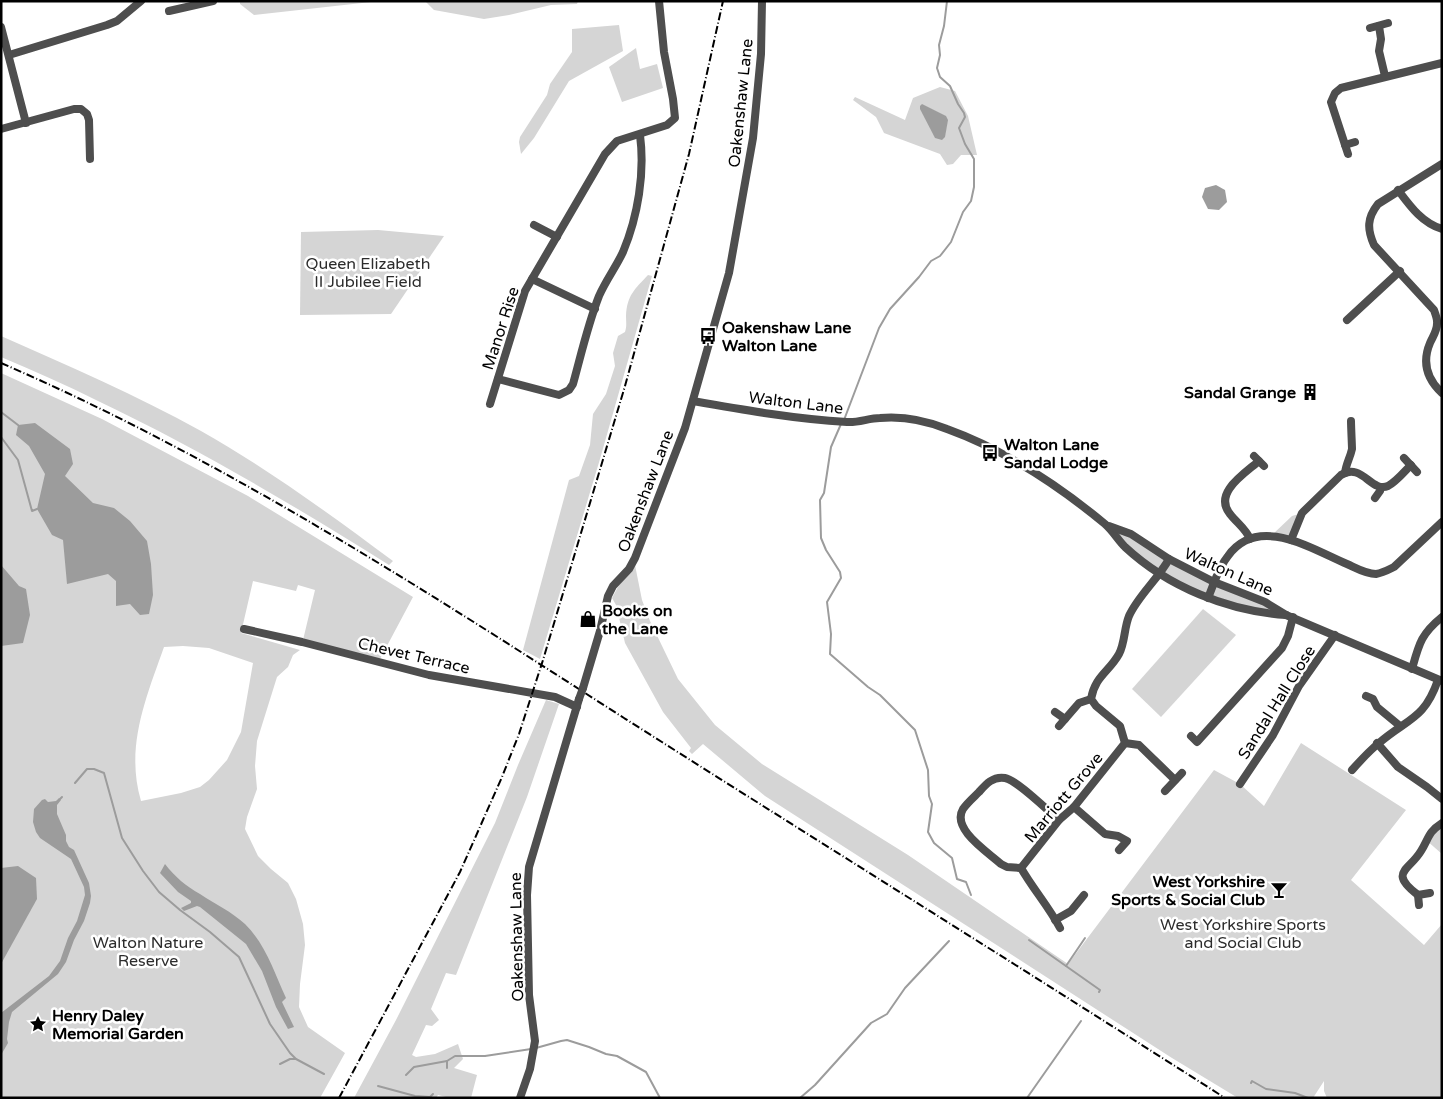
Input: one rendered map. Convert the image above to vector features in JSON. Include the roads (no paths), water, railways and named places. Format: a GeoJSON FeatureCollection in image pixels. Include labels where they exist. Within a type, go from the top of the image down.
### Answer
{"type":"FeatureCollection","features":[{"type":"Feature","properties":{"kind":"street"},"geometry":{"type":"LineString","coordinates":[[9,55],[108,25],[117,21],[141,1]]}},
{"type":"Feature","properties":{"kind":"street"},"geometry":{"type":"LineString","coordinates":[[169,11],[213,1]]}},
{"type":"Feature","properties":{"kind":"street","name":"Manor Rise"},"geometry":{"type":"LineString","coordinates":[[490,404],[521,301],[532,279],[611,147],[617,141],[667,125],[675,118],[664,52],[659,1]]}},
{"type":"Feature","properties":{"kind":"street","name":"Oakenshaw Lane"},"geometry":{"type":"LineString","coordinates":[[520,1098],[530,1069],[535,1044],[529,995],[527,880],[529,867],[600,631],[608,596],[613,586],[629,569],[641,544],[685,428],[729,273],[750,160],[760,54],[762,1]]}},
{"type":"Feature","properties":{"kind":"street"},"geometry":{"type":"LineString","coordinates":[[1370,28],[1388,23]]}},
{"type":"Feature","properties":{"kind":"street"},"geometry":{"type":"LineString","coordinates":[[1379,26],[1381,39],[1379,51],[1384,76]]}},
{"type":"Feature","properties":{"kind":"street"},"geometry":{"type":"LineString","coordinates":[[1,27],[26,122]]}},
{"type":"Feature","properties":{"kind":"street"},"geometry":{"type":"LineString","coordinates":[[1348,154],[1331,102],[1335,93],[1341,88],[1442,63]]}},
{"type":"Feature","properties":{"kind":"street"},"geometry":{"type":"LineString","coordinates":[[1,130],[74,109],[84,111],[89,120],[90,162]]}},
{"type":"Feature","properties":{"kind":"street"},"geometry":{"type":"LineString","coordinates":[[498,378],[559,395],[569,390],[573,384],[603,288],[623,252],[631,228],[639,196],[642,153],[640,135]]}},
{"type":"Feature","properties":{"kind":"street"},"geometry":{"type":"LineString","coordinates":[[1345,145],[1355,142]]}},
{"type":"Feature","properties":{"kind":"street"},"geometry":{"type":"LineString","coordinates":[[1442,164],[1378,204],[1371,213],[1368,225],[1369,235],[1374,245],[1434,310],[1438,321],[1436,333],[1426,353],[1425,366],[1429,376],[1442,392]]}},
{"type":"Feature","properties":{"kind":"street"},"geometry":{"type":"LineString","coordinates":[[1398,190],[1416,213],[1435,227],[1442,229]]}},
{"type":"Feature","properties":{"kind":"street"},"geometry":{"type":"LineString","coordinates":[[534,225],[557,237]]}},
{"type":"Feature","properties":{"kind":"street"},"geometry":{"type":"LineString","coordinates":[[1349,315],[1400,271]]}},
{"type":"Feature","properties":{"kind":"street"},"geometry":{"type":"LineString","coordinates":[[532,279],[595,310]]}},
{"type":"Feature","properties":{"kind":"street","name":"Walton Lane"},"geometry":{"type":"LineString","coordinates":[[693,401],[838,422],[881,417],[909,419],[946,428],[995,449],[1038,475],[1107,526],[1125,547],[1161,574],[1208,598],[1261,613],[1290,616]]}},
{"type":"Feature","properties":{"kind":"street"},"geometry":{"type":"LineString","coordinates":[[1291,540],[1302,513],[1345,472],[1352,445],[1350,437],[1351,422]]}},
{"type":"Feature","properties":{"kind":"street"},"geometry":{"type":"LineString","coordinates":[[1404,458],[1417,472]]}},
{"type":"Feature","properties":{"kind":"street"},"geometry":{"type":"LineString","coordinates":[[1250,540],[1245,530],[1228,511],[1225,498],[1228,489],[1259,461]]}},
{"type":"Feature","properties":{"kind":"street"},"geometry":{"type":"LineString","coordinates":[[1345,472],[1359,474],[1378,487],[1381,487],[1390,485],[1412,465]]}},
{"type":"Feature","properties":{"kind":"street"},"geometry":{"type":"LineString","coordinates":[[1375,498],[1381,487]]}},
{"type":"Feature","properties":{"kind":"street"},"geometry":{"type":"LineString","coordinates":[[1208,598],[1228,555],[1250,540],[1272,535],[1291,540],[1362,571],[1382,573],[1394,567],[1442,522]]}},
{"type":"Feature","properties":{"kind":"street","name":"Walton Lane"},"geometry":{"type":"LineString","coordinates":[[1107,526],[1131,534],[1169,560],[1214,582],[1265,602],[1290,616],[1440,680]]}},
{"type":"Feature","properties":{"kind":"street"},"geometry":{"type":"LineString","coordinates":[[1169,560],[1161,574],[1134,607],[1129,618],[1120,653],[1096,682],[1091,698],[1096,706],[1120,726],[1125,743],[1139,745],[1175,780]]}},
{"type":"Feature","properties":{"kind":"street"},"geometry":{"type":"LineString","coordinates":[[1191,736],[1197,742],[1282,648],[1288,636],[1290,616]]}},
{"type":"Feature","properties":{"kind":"street"},"geometry":{"type":"LineString","coordinates":[[1412,669],[1424,634],[1442,616]]}},
{"type":"Feature","properties":{"kind":"street","name":"Chevet Terrace"},"geometry":{"type":"LineString","coordinates":[[244,629],[429,675],[555,697],[578,703]]}},
{"type":"Feature","properties":{"kind":"street","name":"Sandal Hall Close"},"geometry":{"type":"LineString","coordinates":[[1240,784],[1273,735],[1295,692],[1335,635]]}},
{"type":"Feature","properties":{"kind":"street"},"geometry":{"type":"LineString","coordinates":[[1352,770],[1378,744],[1423,710],[1440,680]]}},
{"type":"Feature","properties":{"kind":"street"},"geometry":{"type":"LineString","coordinates":[[1366,696],[1373,699],[1377,707],[1400,726]]}},
{"type":"Feature","properties":{"kind":"street"},"geometry":{"type":"LineString","coordinates":[[1058,726],[1079,703],[1091,698]]}},
{"type":"Feature","properties":{"kind":"street"},"geometry":{"type":"LineString","coordinates":[[1055,712],[1065,719]]}},
{"type":"Feature","properties":{"kind":"street","name":"Marriott Grove"},"geometry":{"type":"LineString","coordinates":[[1021,868],[1059,820],[1074,807],[1125,743]]}},
{"type":"Feature","properties":{"kind":"street"},"geometry":{"type":"LineString","coordinates":[[1378,744],[1398,768],[1427,787],[1442,800]]}},
{"type":"Feature","properties":{"kind":"street"},"geometry":{"type":"LineString","coordinates":[[1165,791],[1182,773]]}},
{"type":"Feature","properties":{"kind":"street"},"geometry":{"type":"LineString","coordinates":[[1059,820],[1017,784],[1005,778],[992,780],[987,783],[963,809],[960,820],[965,832],[1002,864],[1007,867],[1021,868],[1032,887],[1043,899],[1060,928]]}},
{"type":"Feature","properties":{"kind":"street"},"geometry":{"type":"LineString","coordinates":[[1074,807],[1105,834],[1124,838],[1127,841],[1119,850]]}},
{"type":"Feature","properties":{"kind":"street"},"geometry":{"type":"LineString","coordinates":[[1430,893],[1418,895],[1408,888],[1404,882],[1403,875],[1406,867],[1418,856],[1429,833],[1442,822]]}},
{"type":"Feature","properties":{"kind":"street"},"geometry":{"type":"LineString","coordinates":[[1055,920],[1071,911],[1084,895]]}},
{"type":"Feature","properties":{"kind":"street"},"geometry":{"type":"LineString","coordinates":[[1418,895],[1419,905]]}},
{"type":"Feature","properties":{"kind":"waterway"},"geometry":{"type":"LineString","coordinates":[[844,420],[879,328],[890,309],[931,261],[940,256],[951,242],[963,212],[971,201],[974,187],[974,159],[965,144],[959,128],[965,117],[964,113],[950,86],[940,77],[937,68],[947,1]]}},
{"type":"Feature","properties":{"kind":"waterway"},"geometry":{"type":"LineString","coordinates":[[1,412],[18,425]]}},
{"type":"Feature","properties":{"kind":"waterway"},"geometry":{"type":"LineString","coordinates":[[841,424],[831,447],[824,493],[820,500],[821,538],[840,572],[841,578],[827,602],[831,634],[830,654],[880,695],[915,730],[928,770],[929,796],[932,804],[928,832],[934,843],[952,858],[957,879],[966,882],[971,895]]}},
{"type":"Feature","properties":{"kind":"waterway"},"geometry":{"type":"LineString","coordinates":[[1,437],[18,460],[32,511],[37,509]]}},
{"type":"Feature","properties":{"kind":"waterway"},"geometry":{"type":"LineString","coordinates":[[75,783],[87,769],[94,769],[104,773],[122,838],[143,871],[159,892],[239,957],[270,1024],[290,1053],[296,1059],[324,1074]]}},
{"type":"Feature","properties":{"kind":"waterway"},"geometry":{"type":"LineString","coordinates":[[1066,966],[1085,938]]}},
{"type":"Feature","properties":{"kind":"waterway"},"geometry":{"type":"LineString","coordinates":[[1029,940],[1100,990],[1099,992]]}},
{"type":"Feature","properties":{"kind":"waterway"},"geometry":{"type":"LineString","coordinates":[[800,1098],[815,1085],[871,1023],[887,1014],[905,988],[949,941]]}},
{"type":"Feature","properties":{"kind":"waterway"},"geometry":{"type":"LineString","coordinates":[[1027,1098],[1081,1021]]}},
{"type":"Feature","properties":{"kind":"waterway"},"geometry":{"type":"LineString","coordinates":[[536,1048],[567,1040],[617,1056],[646,1072],[660,1098]]}},
{"type":"Feature","properties":{"kind":"waterway"},"geometry":{"type":"LineString","coordinates":[[406,1075],[414,1067],[447,1061],[455,1056],[485,1056],[531,1049]]}},
{"type":"Feature","properties":{"kind":"waterway"},"geometry":{"type":"LineString","coordinates":[[280,1064],[290,1059],[296,1059]]}},
{"type":"Feature","properties":{"kind":"waterway"},"geometry":{"type":"LineString","coordinates":[[447,1061],[447,1068]]}},
{"type":"Feature","properties":{"kind":"waterway"},"geometry":{"type":"LineString","coordinates":[[1251,1083],[1252,1081],[1266,1089],[1295,1093],[1308,1098]]}},
{"type":"Feature","properties":{"kind":"waterway"},"geometry":{"type":"LineString","coordinates":[[378,1086],[415,1096],[430,1097],[433,1094]]}},
{"type":"Feature","properties":{"kind":"railway"},"geometry":{"type":"LineString","coordinates":[[339,1098],[460,872],[519,734],[625,386],[689,154],[723,1]]}},
{"type":"Feature","properties":{"kind":"railway"},"geometry":{"type":"LineString","coordinates":[[1,363],[83,400],[163,440],[242,483],[397,574],[1225,1098]]}},
{"type":"Feature","properties":{"kind":"place","name":"Oakenshaw Lane Walton Lane"},"geometry":{"type":"Point","coordinates":[708,336]}},
{"type":"Feature","properties":{"kind":"place","name":"Sandal Grange"},"geometry":{"type":"Point","coordinates":[1310,392]}},
{"type":"Feature","properties":{"kind":"place","name":"Walton Lane Sandal Lodge"},"geometry":{"type":"Point","coordinates":[990,453]}},
{"type":"Feature","properties":{"kind":"place","name":"Books on the Lane"},"geometry":{"type":"Point","coordinates":[588,619]}},
{"type":"Feature","properties":{"kind":"place","name":"West Yorkshire Sports & Social Club"},"geometry":{"type":"Point","coordinates":[1279,890]}},
{"type":"Feature","properties":{"kind":"place","name":"Henry Daley Memorial Garden"},"geometry":{"type":"Point","coordinates":[38,1024]}},
{"type":"Feature","properties":{"kind":"park label","name":"Queen Elizabeth II Jubilee Field"},"geometry":{"type":"Point","coordinates":[368,272]}},
{"type":"Feature","properties":{"kind":"park label","name":"West Yorkshire Sports and Social Club"},"geometry":{"type":"Point","coordinates":[1243,933]}},
{"type":"Feature","properties":{"kind":"park label","name":"Walton Nature Reserve"},"geometry":{"type":"Point","coordinates":[148,951]}}]}
